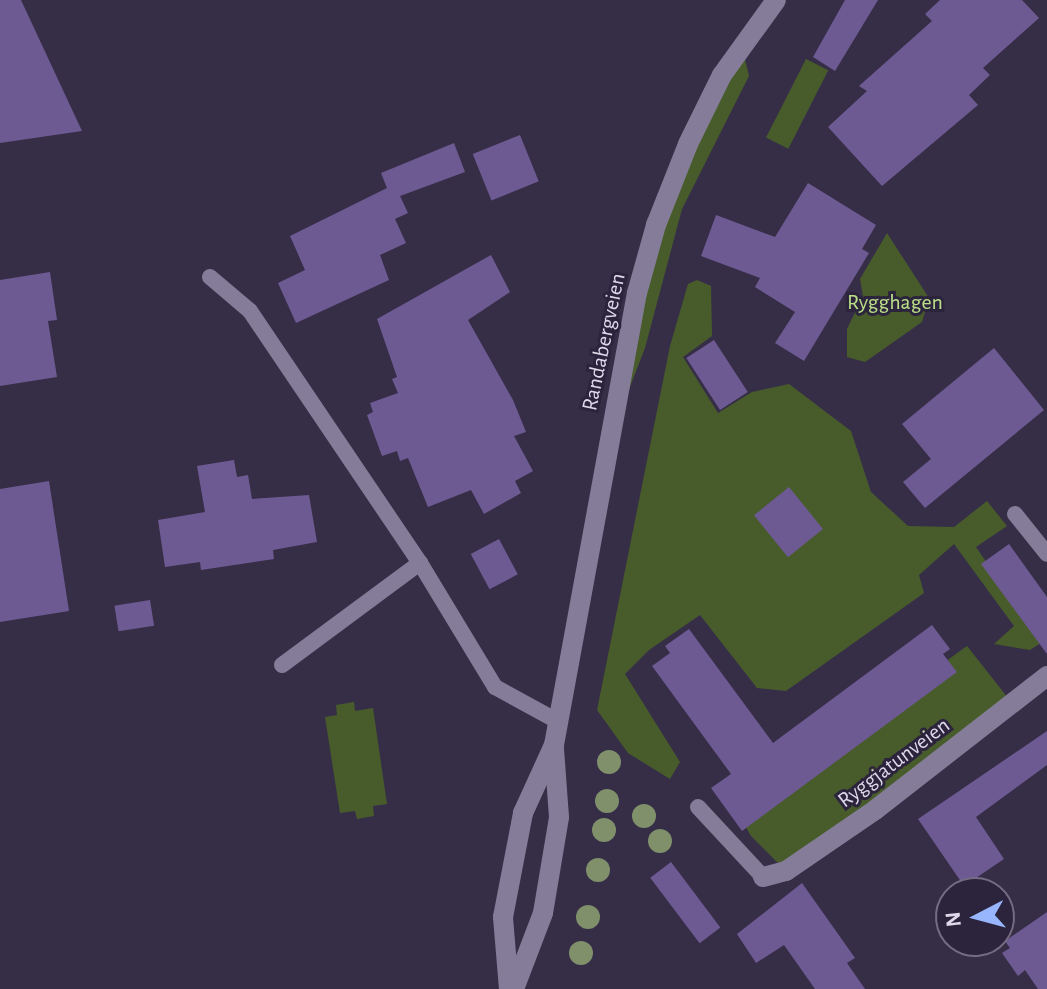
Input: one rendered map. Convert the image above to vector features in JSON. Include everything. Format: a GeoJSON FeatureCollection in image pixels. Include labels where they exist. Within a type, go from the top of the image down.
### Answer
{"type":"FeatureCollection","features":[{"type":"Feature","properties":{"kind":"main road","name":"Randabergveien"},"geometry":{"type":"LineString","coordinates":[[512,989],[503,917],[523,813],[554,745],[620,377],[656,225],[722,75],[776,0]]}},
{"type":"Feature","properties":{"kind":"main road","name":"Ryggjatunveien"},"geometry":{"type":"LineString","coordinates":[[763,877],[786,871],[875,810],[1047,676]]}},
{"type":"Feature","properties":{"kind":"main road","name":"Randabergveien"},"geometry":{"type":"LineString","coordinates":[[512,989],[543,913],[559,817],[554,745]]}},
{"type":"Feature","properties":{"kind":"lane"},"geometry":{"type":"LineString","coordinates":[[210,277],[250,311],[420,563],[495,687],[559,722]]}},
{"type":"Feature","properties":{"kind":"lane"},"geometry":{"type":"LineString","coordinates":[[1015,514],[1047,554]]}},
{"type":"Feature","properties":{"kind":"lane"},"geometry":{"type":"LineString","coordinates":[[282,665],[420,563]]}},
{"type":"Feature","properties":{"kind":"lane"},"geometry":{"type":"LineString","coordinates":[[698,807],[763,877]]}},
{"type":"Feature","properties":{"kind":"green space"},"geometry":{"type":"Polygon","coordinates":[[[744,55],[749,76],[682,209],[645,348],[626,397],[656,236],[715,97],[744,55]]]}},
{"type":"Feature","properties":{"kind":"green space"},"geometry":{"type":"Polygon","coordinates":[[[806,59],[828,70],[788,149],[766,137],[806,59]]]}},
{"type":"Feature","properties":{"kind":"green space","name":"Rygghagen"},"geometry":{"type":"Polygon","coordinates":[[[887,233],[929,298],[922,322],[865,362],[847,357],[847,329],[863,296],[860,279],[887,233]]]}},
{"type":"Feature","properties":{"kind":"green space"},"geometry":{"type":"Polygon","coordinates":[[[697,280],[711,286],[712,336],[683,357],[718,413],[752,392],[789,384],[851,431],[871,492],[908,526],[954,527],[987,501],[1007,526],[976,547],[1029,624],[1047,639],[1030,650],[994,644],[1014,626],[954,544],[919,575],[924,593],[786,691],[757,688],[700,615],[649,650],[625,674],[680,762],[670,779],[628,753],[597,710],[670,346],[688,284],[697,280]]]}},
{"type":"Feature","properties":{"kind":"green space"},"geometry":{"type":"Polygon","coordinates":[[[967,646],[1012,703],[786,871],[751,836],[737,812],[967,646]]]}},
{"type":"Feature","properties":{"kind":"green space"},"geometry":{"type":"Polygon","coordinates":[[[354,702],[355,711],[373,708],[387,804],[373,806],[374,816],[357,819],[355,811],[340,813],[325,717],[337,715],[336,705],[354,702]]]}},
{"type":"Feature","properties":{"kind":"building"},"geometry":{"type":"Polygon","coordinates":[[[0,0],[21,0],[82,131],[0,143],[0,0]]]}},
{"type":"Feature","properties":{"kind":"building"},"geometry":{"type":"Polygon","coordinates":[[[845,0],[878,0],[835,71],[813,57],[845,0]]]}},
{"type":"Feature","properties":{"kind":"building"},"geometry":{"type":"Polygon","coordinates":[[[940,0],[1022,0],[1039,18],[983,68],[990,75],[969,95],[978,105],[882,186],[828,127],[867,91],[859,86],[932,21],[925,14],[940,0]]]}},
{"type":"Feature","properties":{"kind":"building"},"geometry":{"type":"Polygon","coordinates":[[[520,135],[539,181],[491,200],[473,154],[520,135]]]}},
{"type":"Feature","properties":{"kind":"building"},"geometry":{"type":"Polygon","coordinates":[[[454,143],[465,172],[400,196],[408,213],[395,219],[406,243],[380,255],[389,280],[296,323],[278,283],[305,270],[290,236],[387,188],[381,173],[454,143]]]}},
{"type":"Feature","properties":{"kind":"building"},"geometry":{"type":"Polygon","coordinates":[[[808,183],[876,225],[862,249],[869,253],[804,361],[775,343],[795,312],[755,287],[760,278],[701,256],[716,215],[775,237],[808,183]]]}},
{"type":"Feature","properties":{"kind":"building"},"geometry":{"type":"Polygon","coordinates":[[[491,255],[510,292],[468,320],[513,400],[526,432],[514,436],[533,471],[515,481],[521,493],[484,514],[471,490],[428,507],[408,458],[400,461],[397,451],[382,456],[367,415],[373,412],[370,403],[398,393],[392,379],[397,377],[377,319],[491,255]]]}},
{"type":"Feature","properties":{"kind":"building"},"geometry":{"type":"Polygon","coordinates":[[[50,272],[57,320],[48,321],[57,377],[0,386],[0,280],[50,272]]]}},
{"type":"Feature","properties":{"kind":"building"},"geometry":{"type":"Polygon","coordinates":[[[714,340],[748,392],[720,410],[686,358],[714,340]]]}},
{"type":"Feature","properties":{"kind":"building"},"geometry":{"type":"Polygon","coordinates":[[[994,348],[1044,410],[925,508],[903,482],[931,459],[902,424],[994,348]]]}},
{"type":"Feature","properties":{"kind":"building"},"geometry":{"type":"Polygon","coordinates":[[[234,460],[237,477],[248,475],[252,499],[309,495],[317,542],[273,550],[274,559],[201,570],[200,562],[165,567],[158,520],[205,512],[197,466],[234,460]]]}},
{"type":"Feature","properties":{"kind":"building"},"geometry":{"type":"Polygon","coordinates":[[[49,481],[69,611],[0,622],[0,489],[49,481]]]}},
{"type":"Feature","properties":{"kind":"building"},"geometry":{"type":"Polygon","coordinates":[[[789,487],[823,529],[788,557],[754,515],[789,487]]]}},
{"type":"Feature","properties":{"kind":"building"},"geometry":{"type":"Polygon","coordinates":[[[499,539],[518,574],[490,589],[471,554],[499,539]]]}},
{"type":"Feature","properties":{"kind":"building"},"geometry":{"type":"Polygon","coordinates":[[[1009,544],[1047,597],[1047,654],[981,564],[1009,544]]]}},
{"type":"Feature","properties":{"kind":"building"},"geometry":{"type":"Polygon","coordinates":[[[150,600],[154,626],[119,631],[114,606],[150,600]]]}},
{"type":"Feature","properties":{"kind":"building"},"geometry":{"type":"Polygon","coordinates":[[[932,625],[950,649],[943,654],[957,672],[742,831],[711,788],[731,774],[652,666],[670,653],[665,646],[689,629],[773,743],[932,625]]]}},
{"type":"Feature","properties":{"kind":"building"},"geometry":{"type":"Polygon","coordinates":[[[1047,731],[1047,765],[976,817],[1004,859],[977,877],[958,877],[918,819],[1047,731]]]}},
{"type":"Feature","properties":{"kind":"building"},"geometry":{"type":"Polygon","coordinates":[[[671,862],[720,927],[700,943],[650,878],[671,862]]]}},
{"type":"Feature","properties":{"kind":"building"},"geometry":{"type":"Polygon","coordinates":[[[802,883],[855,958],[847,963],[865,989],[815,989],[784,945],[756,963],[737,934],[802,883]]]}},
{"type":"Feature","properties":{"kind":"building"},"geometry":{"type":"Polygon","coordinates":[[[1047,912],[1047,989],[1038,989],[1025,970],[1018,976],[1005,957],[1015,957],[1015,934],[1047,912]]]}}]}
